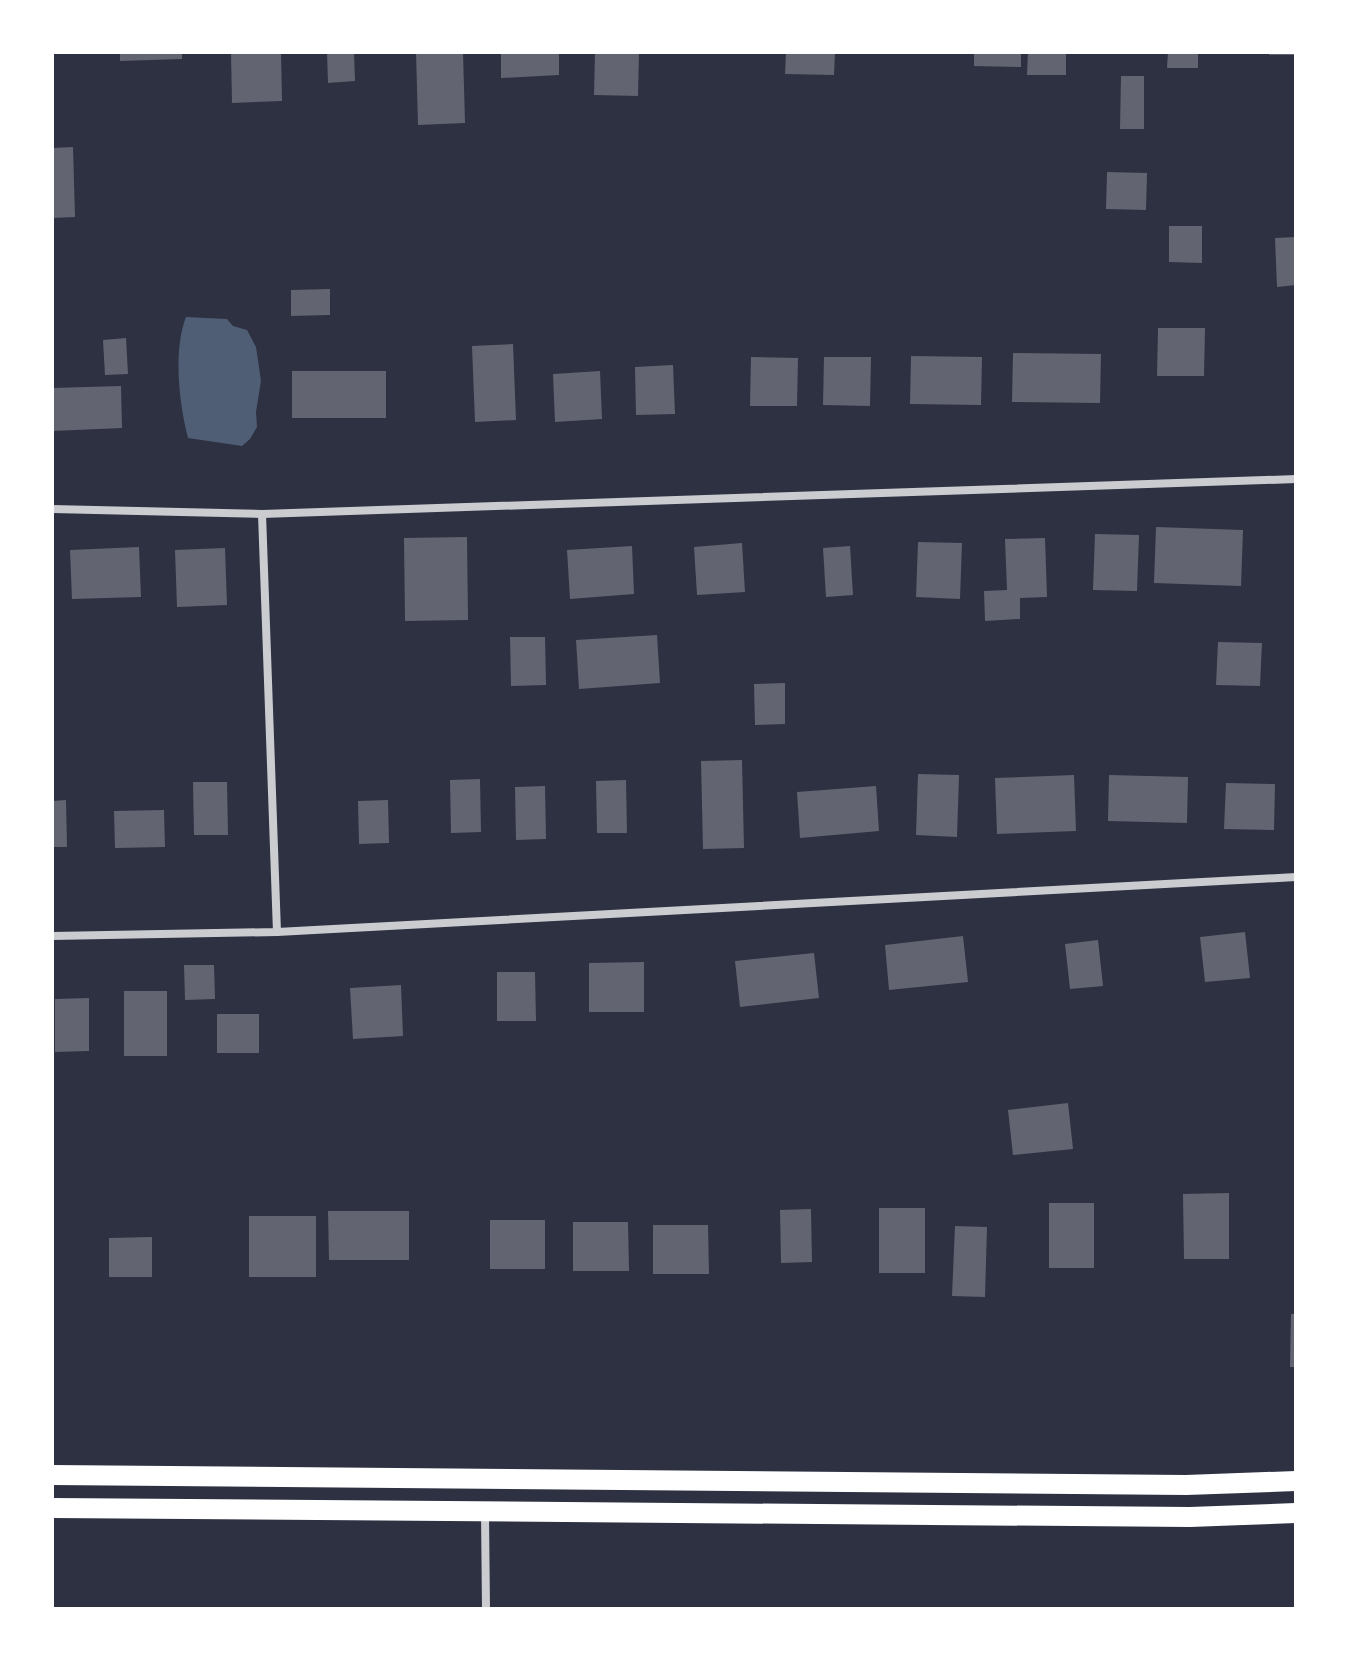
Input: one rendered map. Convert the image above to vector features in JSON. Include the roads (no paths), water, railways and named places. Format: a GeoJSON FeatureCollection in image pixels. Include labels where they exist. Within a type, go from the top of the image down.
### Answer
{"type":"FeatureCollection","features":[{"type":"Feature","properties":{"kind":"main road"},"geometry":{"type":"LineString","coordinates":[[52,1475],[1186,1485],[1296,1481]]}},
{"type":"Feature","properties":{"kind":"main road"},"geometry":{"type":"LineString","coordinates":[[52,1508],[1174,1517],[1296,1513]]}},
{"type":"Feature","properties":{"kind":"street"},"geometry":{"type":"LineString","coordinates":[[52,509],[262,514],[1296,479]]}},
{"type":"Feature","properties":{"kind":"street"},"geometry":{"type":"LineString","coordinates":[[262,514],[277,932]]}},
{"type":"Feature","properties":{"kind":"street"},"geometry":{"type":"LineString","coordinates":[[52,936],[277,932],[1296,877]]}},
{"type":"Feature","properties":{"kind":"street"},"geometry":{"type":"LineString","coordinates":[[485,1512],[486,1609]]}},
{"type":"Feature","properties":{"kind":"water"},"geometry":{"type":"Polygon","coordinates":[[[186,317],[227,319],[233,326],[247,330],[256,347],[261,381],[257,427],[242,446],[188,438],[179,377],[180,345],[186,317]]]}}]}
